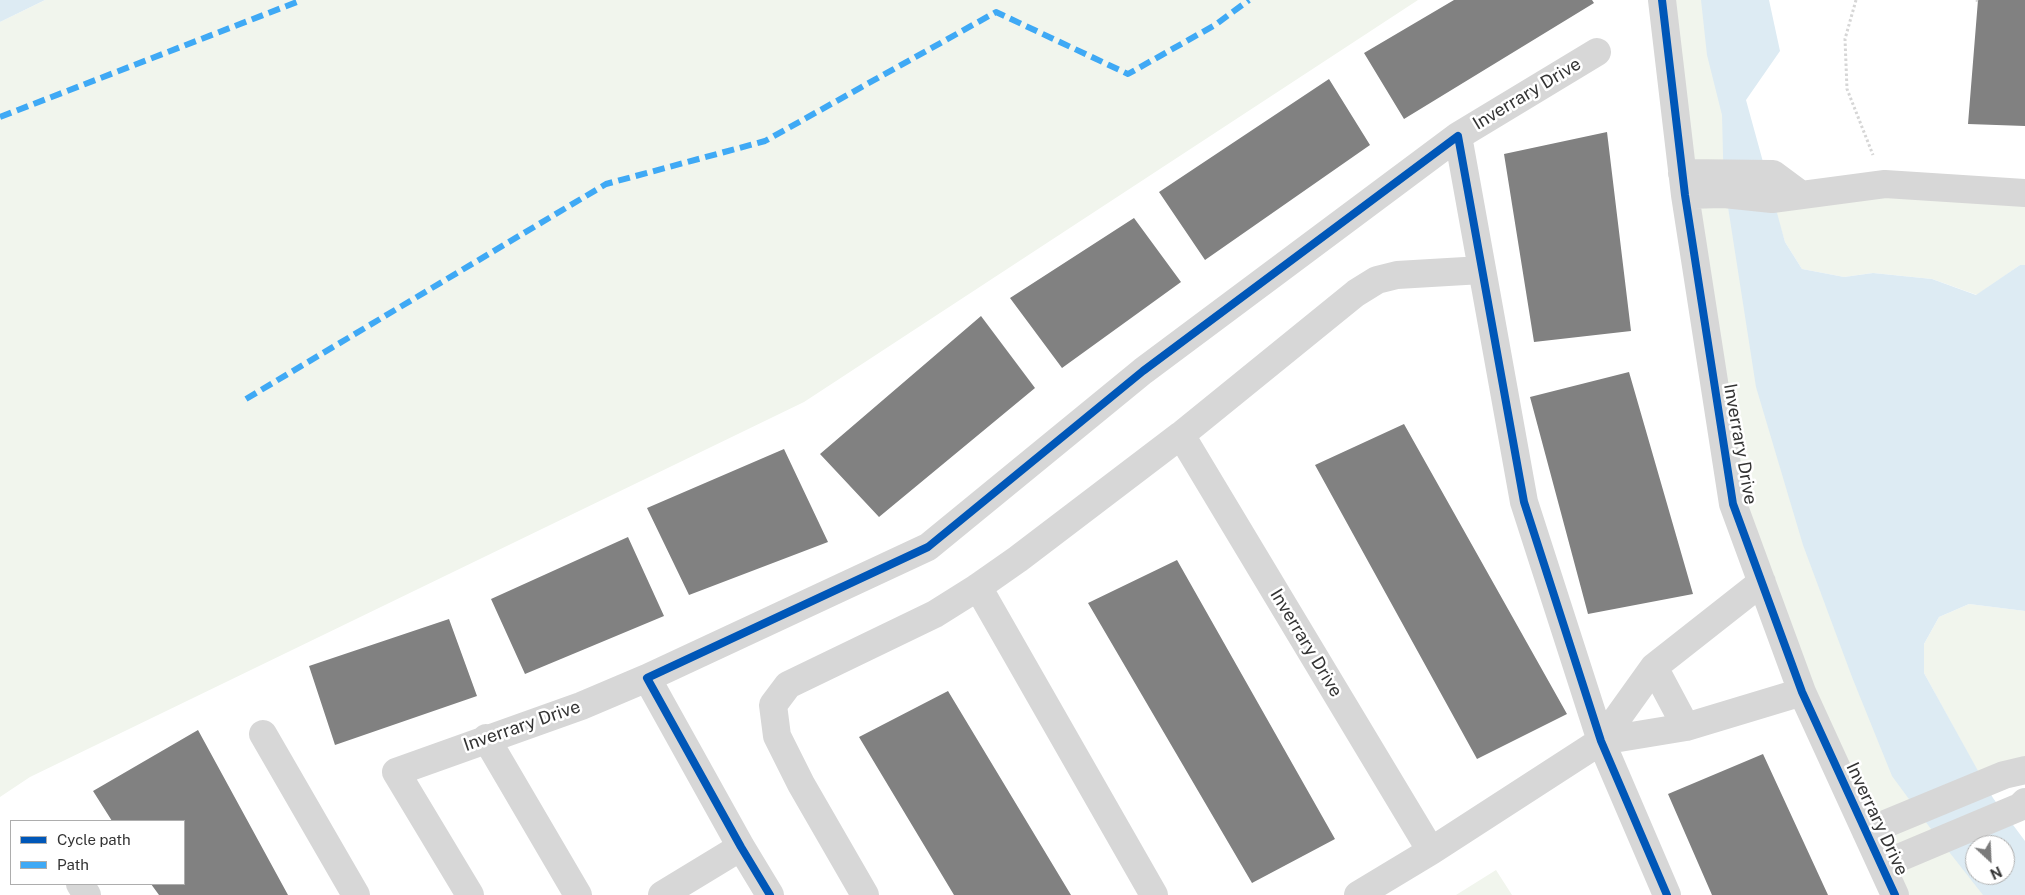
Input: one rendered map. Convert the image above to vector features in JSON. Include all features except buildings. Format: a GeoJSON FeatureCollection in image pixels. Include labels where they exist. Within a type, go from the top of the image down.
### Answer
{"type":"FeatureCollection","features":[{"type":"Feature","properties":{"kind":"street","name":"Inverrary Drive"},"geometry":{"type":"LineString","coordinates":[[1662,0],[1696,184],[1733,504],[1802,692],[1895,895]]}},
{"type":"Feature","properties":{"kind":"street","name":"Inverrary Drive"},"geometry":{"type":"LineString","coordinates":[[470,895],[396,772],[486,738],[581,706],[647,678],[928,547],[1143,371],[1458,136],[1597,52]]}},
{"type":"Feature","properties":{"kind":"street"},"geometry":{"type":"LineString","coordinates":[[1458,136],[1524,502],[1601,741],[1667,895]]}},
{"type":"Feature","properties":{"kind":"street"},"geometry":{"type":"LineString","coordinates":[[1696,184],[1772,199],[1790,191],[1885,184],[2025,193]]}},
{"type":"Feature","properties":{"kind":"street"},"geometry":{"type":"LineString","coordinates":[[866,895],[801,784],[777,736],[773,705],[788,685],[935,614],[978,587],[1018,559],[1181,435],[1356,294],[1377,280],[1397,275],[1482,270]]}},
{"type":"Feature","properties":{"kind":"street","name":"Inverrary Drive"},"geometry":{"type":"LineString","coordinates":[[1181,435],[1431,851]]}},
{"type":"Feature","properties":{"kind":"street"},"geometry":{"type":"LineString","coordinates":[[1358,895],[1431,851],[1601,741],[1654,668],[1762,582]]}},
{"type":"Feature","properties":{"kind":"street"},"geometry":{"type":"LineString","coordinates":[[978,587],[1154,895]]}},
{"type":"Feature","properties":{"kind":"street"},"geometry":{"type":"LineString","coordinates":[[1654,668],[1686,727]]}},
{"type":"Feature","properties":{"kind":"street"},"geometry":{"type":"LineString","coordinates":[[647,678],[741,847],[770,895]]}},
{"type":"Feature","properties":{"kind":"street"},"geometry":{"type":"LineString","coordinates":[[1601,741],[1686,727],[1802,692]]}},
{"type":"Feature","properties":{"kind":"street"},"geometry":{"type":"LineString","coordinates":[[263,734],[356,895]]}},
{"type":"Feature","properties":{"kind":"street"},"geometry":{"type":"LineString","coordinates":[[486,738],[578,895]]}},
{"type":"Feature","properties":{"kind":"street"},"geometry":{"type":"LineString","coordinates":[[1866,832],[2014,772]]}},
{"type":"Feature","properties":{"kind":"street"},"geometry":{"type":"LineString","coordinates":[[1882,865],[2022,805]]}},
{"type":"Feature","properties":{"kind":"street"},"geometry":{"type":"LineString","coordinates":[[678,891],[741,847]]}},
{"type":"Feature","properties":{"kind":"path"},"geometry":{"type":"LineString","coordinates":[[1856,0],[1845,40],[1847,89],[1885,184]]}},
{"type":"Feature","properties":{"kind":"shaded area"},"geometry":{"type":"Polygon","coordinates":[[[0,0],[45,0],[0,22],[0,0]]]}},
{"type":"Feature","properties":{"kind":"shaded area"},"geometry":{"type":"Polygon","coordinates":[[[45,0],[1418,0],[804,402],[30,777],[0,797],[0,22],[45,0]]]}},
{"type":"Feature","properties":{"kind":"shaded area"},"geometry":{"type":"Polygon","coordinates":[[[1662,0],[1716,0],[1725,67],[1972,835],[1965,835],[1965,885],[2015,885],[2025,895],[1895,895],[1733,504],[1662,0]]]}},
{"type":"Feature","properties":{"kind":"shaded area"},"geometry":{"type":"Polygon","coordinates":[[[1701,0],[1769,0],[1780,51],[1746,100],[1785,242],[1802,269],[1844,277],[1873,273],[1932,279],[1976,295],[2020,265],[2025,265],[2025,611],[1969,604],[1939,617],[1924,644],[1924,673],[1993,798],[2025,841],[2025,895],[1983,895],[1975,885],[2015,885],[2015,835],[1965,835],[1965,872],[1892,776],[1852,677],[1803,545],[1756,387],[1728,207],[1724,194],[1722,115],[1707,55],[1701,0]]]}},
{"type":"Feature","properties":{"kind":"shaded area"},"geometry":{"type":"Polygon","coordinates":[[[2025,193],[2025,265],[2020,265],[1977,295],[1932,279],[1873,273],[1844,277],[1802,269],[1785,242],[1772,199],[2025,193]]]}},
{"type":"Feature","properties":{"kind":"shaded area"},"geometry":{"type":"Polygon","coordinates":[[[1969,604],[2025,611],[2025,770],[1984,783],[1924,673],[1924,644],[1939,617],[1969,604]]]}},
{"type":"Feature","properties":{"kind":"shaded area"},"geometry":{"type":"Polygon","coordinates":[[[1496,870],[1512,895],[1456,895],[1496,870]]]}},
{"type":"Feature","properties":{"kind":"marked path"},"geometry":{"type":"LineString","coordinates":[[0,117],[302,0]]}},
{"type":"Feature","properties":{"kind":"marked path"},"geometry":{"type":"LineString","coordinates":[[246,399],[606,184],[765,141],[996,12],[1128,74],[1215,25],[1249,0]]}},
{"type":"Feature","properties":{"kind":"cycle path"},"geometry":{"type":"LineString","coordinates":[[1662,0],[1685,195],[1733,504],[1802,692],[1895,895]]}},
{"type":"Feature","properties":{"kind":"cycle path"},"geometry":{"type":"LineString","coordinates":[[770,895],[741,847],[647,678],[928,547],[1143,371],[1458,136],[1524,502],[1601,741],[1667,895]]}}]}
